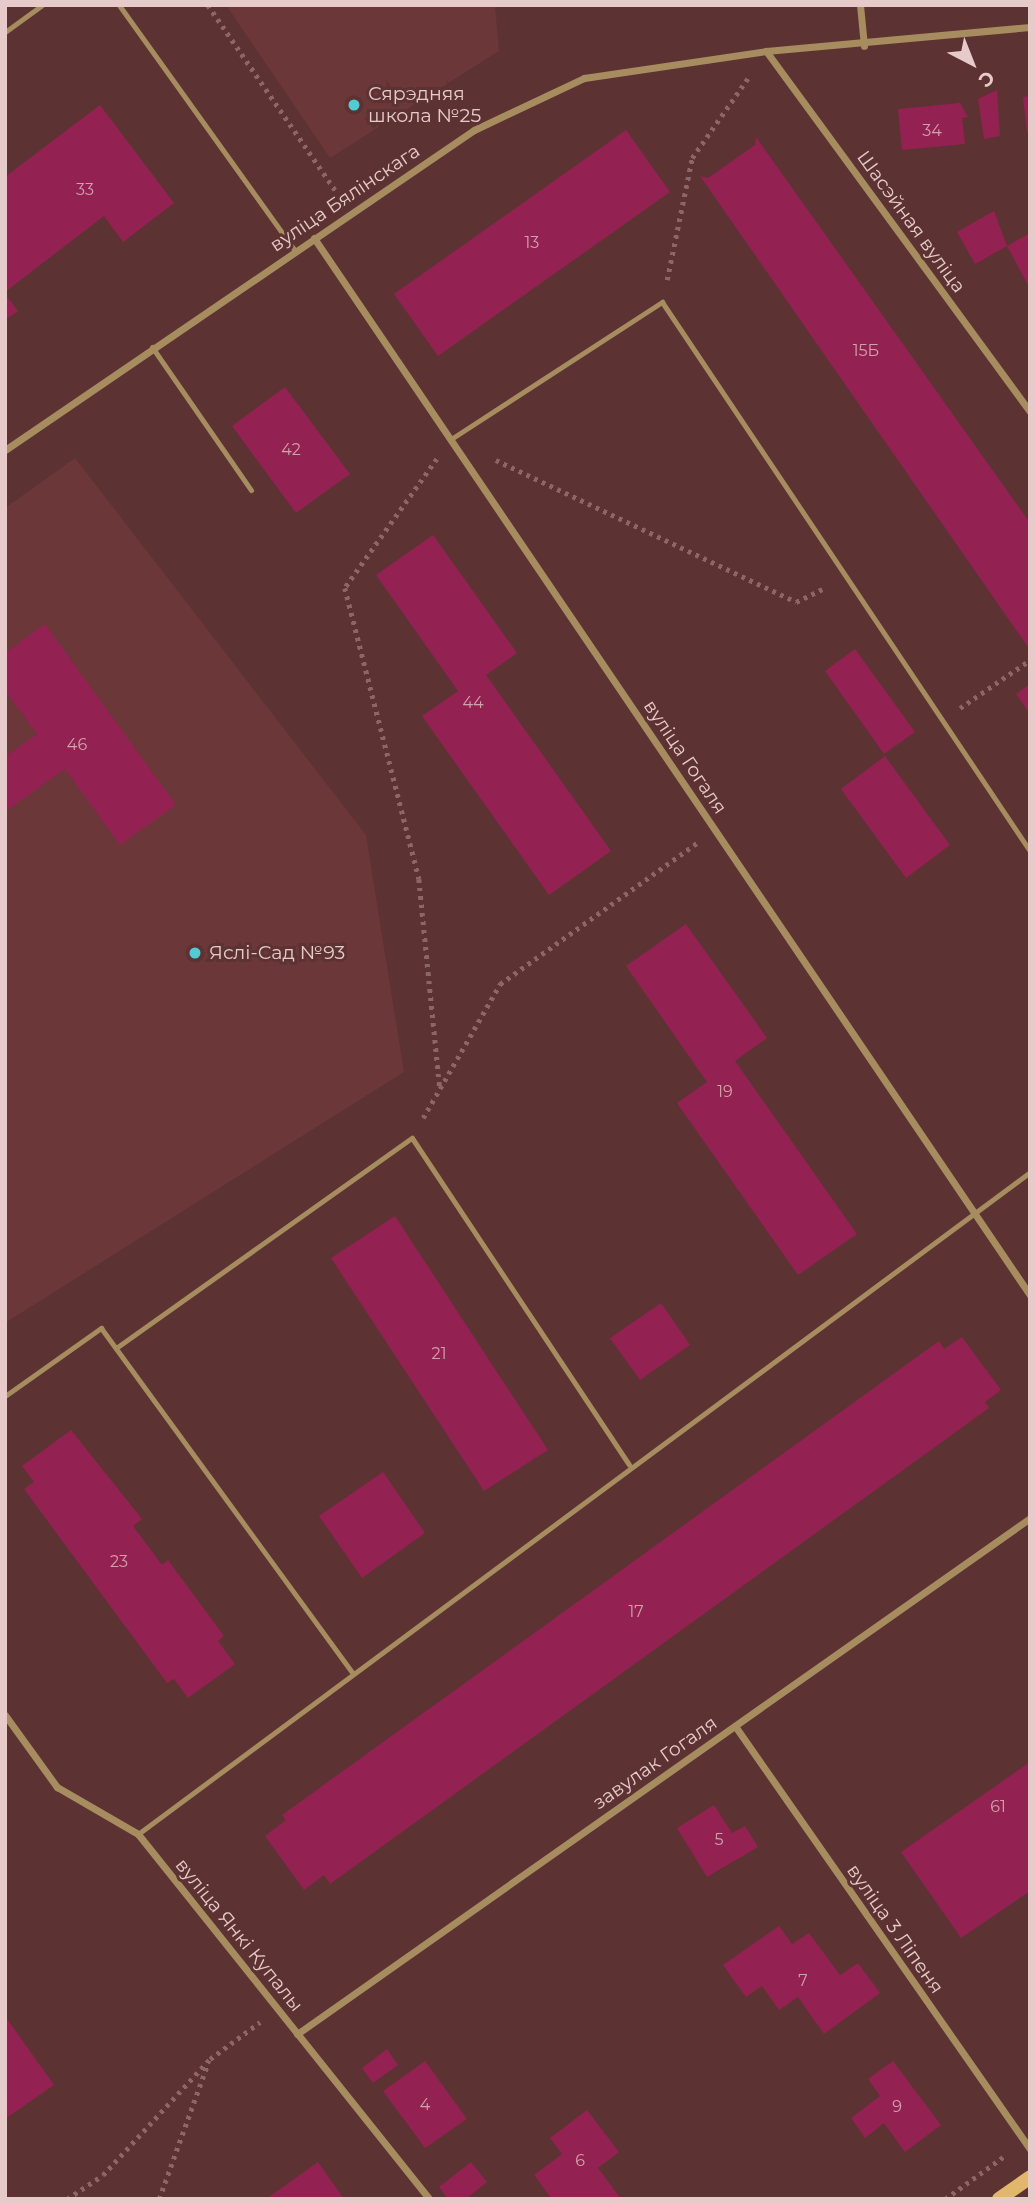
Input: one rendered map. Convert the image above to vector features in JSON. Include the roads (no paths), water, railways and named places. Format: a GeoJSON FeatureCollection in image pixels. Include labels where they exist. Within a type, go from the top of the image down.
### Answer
{"type":"FeatureCollection","features":[{"type":"Feature","properties":{"kind":"street"},"geometry":{"type":"LineString","coordinates":[[860,5],[864,46]]}},
{"type":"Feature","properties":{"kind":"street","name":"вуліца Бялінскага"},"geometry":{"type":"LineString","coordinates":[[5,450],[152,347],[474,130],[584,78],[766,51],[864,46],[1030,27]]}},
{"type":"Feature","properties":{"kind":"street","name":"Шасэйная вуліца"},"geometry":{"type":"LineString","coordinates":[[766,51],[1030,412]]}},
{"type":"Feature","properties":{"kind":"street","name":"вуліца Гогаля"},"geometry":{"type":"LineString","coordinates":[[314,238],[1030,1295]]}},
{"type":"Feature","properties":{"kind":"street","name":"завулак Гогаля"},"geometry":{"type":"LineString","coordinates":[[297,2034],[1030,1518]]}},
{"type":"Feature","properties":{"kind":"street","name":"вуліца Янкі Купалы"},"geometry":{"type":"LineString","coordinates":[[5,1715],[57,1787],[138,1834],[429,2199]]}},
{"type":"Feature","properties":{"kind":"street","name":"вуліца 3 Ліпеня"},"geometry":{"type":"LineString","coordinates":[[735,1726],[1027,2146]]}},
{"type":"Feature","properties":{"kind":"street"},"geometry":{"type":"LineString","coordinates":[[999,2199],[1030,2177]]}},
{"type":"Feature","properties":{"kind":"lane"},"geometry":{"type":"LineString","coordinates":[[5,32],[42,5]]}},
{"type":"Feature","properties":{"kind":"lane"},"geometry":{"type":"LineString","coordinates":[[119,5],[295,251]]}},
{"type":"Feature","properties":{"kind":"lane"},"geometry":{"type":"LineString","coordinates":[[451,439],[662,302],[1030,851]]}},
{"type":"Feature","properties":{"kind":"lane"},"geometry":{"type":"LineString","coordinates":[[152,347],[251,491]]}},
{"type":"Feature","properties":{"kind":"lane"},"geometry":{"type":"LineString","coordinates":[[116,1348],[412,1138],[629,1465]]}},
{"type":"Feature","properties":{"kind":"lane"},"geometry":{"type":"LineString","coordinates":[[138,1834],[629,1465],[1030,1172]]}},
{"type":"Feature","properties":{"kind":"lane"},"geometry":{"type":"LineString","coordinates":[[5,1396],[101,1328],[352,1672]]}},
{"type":"Feature","properties":{"kind":"place","name":"Сярэдняя школа №25"},"geometry":{"type":"Point","coordinates":[354,105]}},
{"type":"Feature","properties":{"kind":"place","name":"Яслі-Сад №93"},"geometry":{"type":"Point","coordinates":[195,953]}}]}
